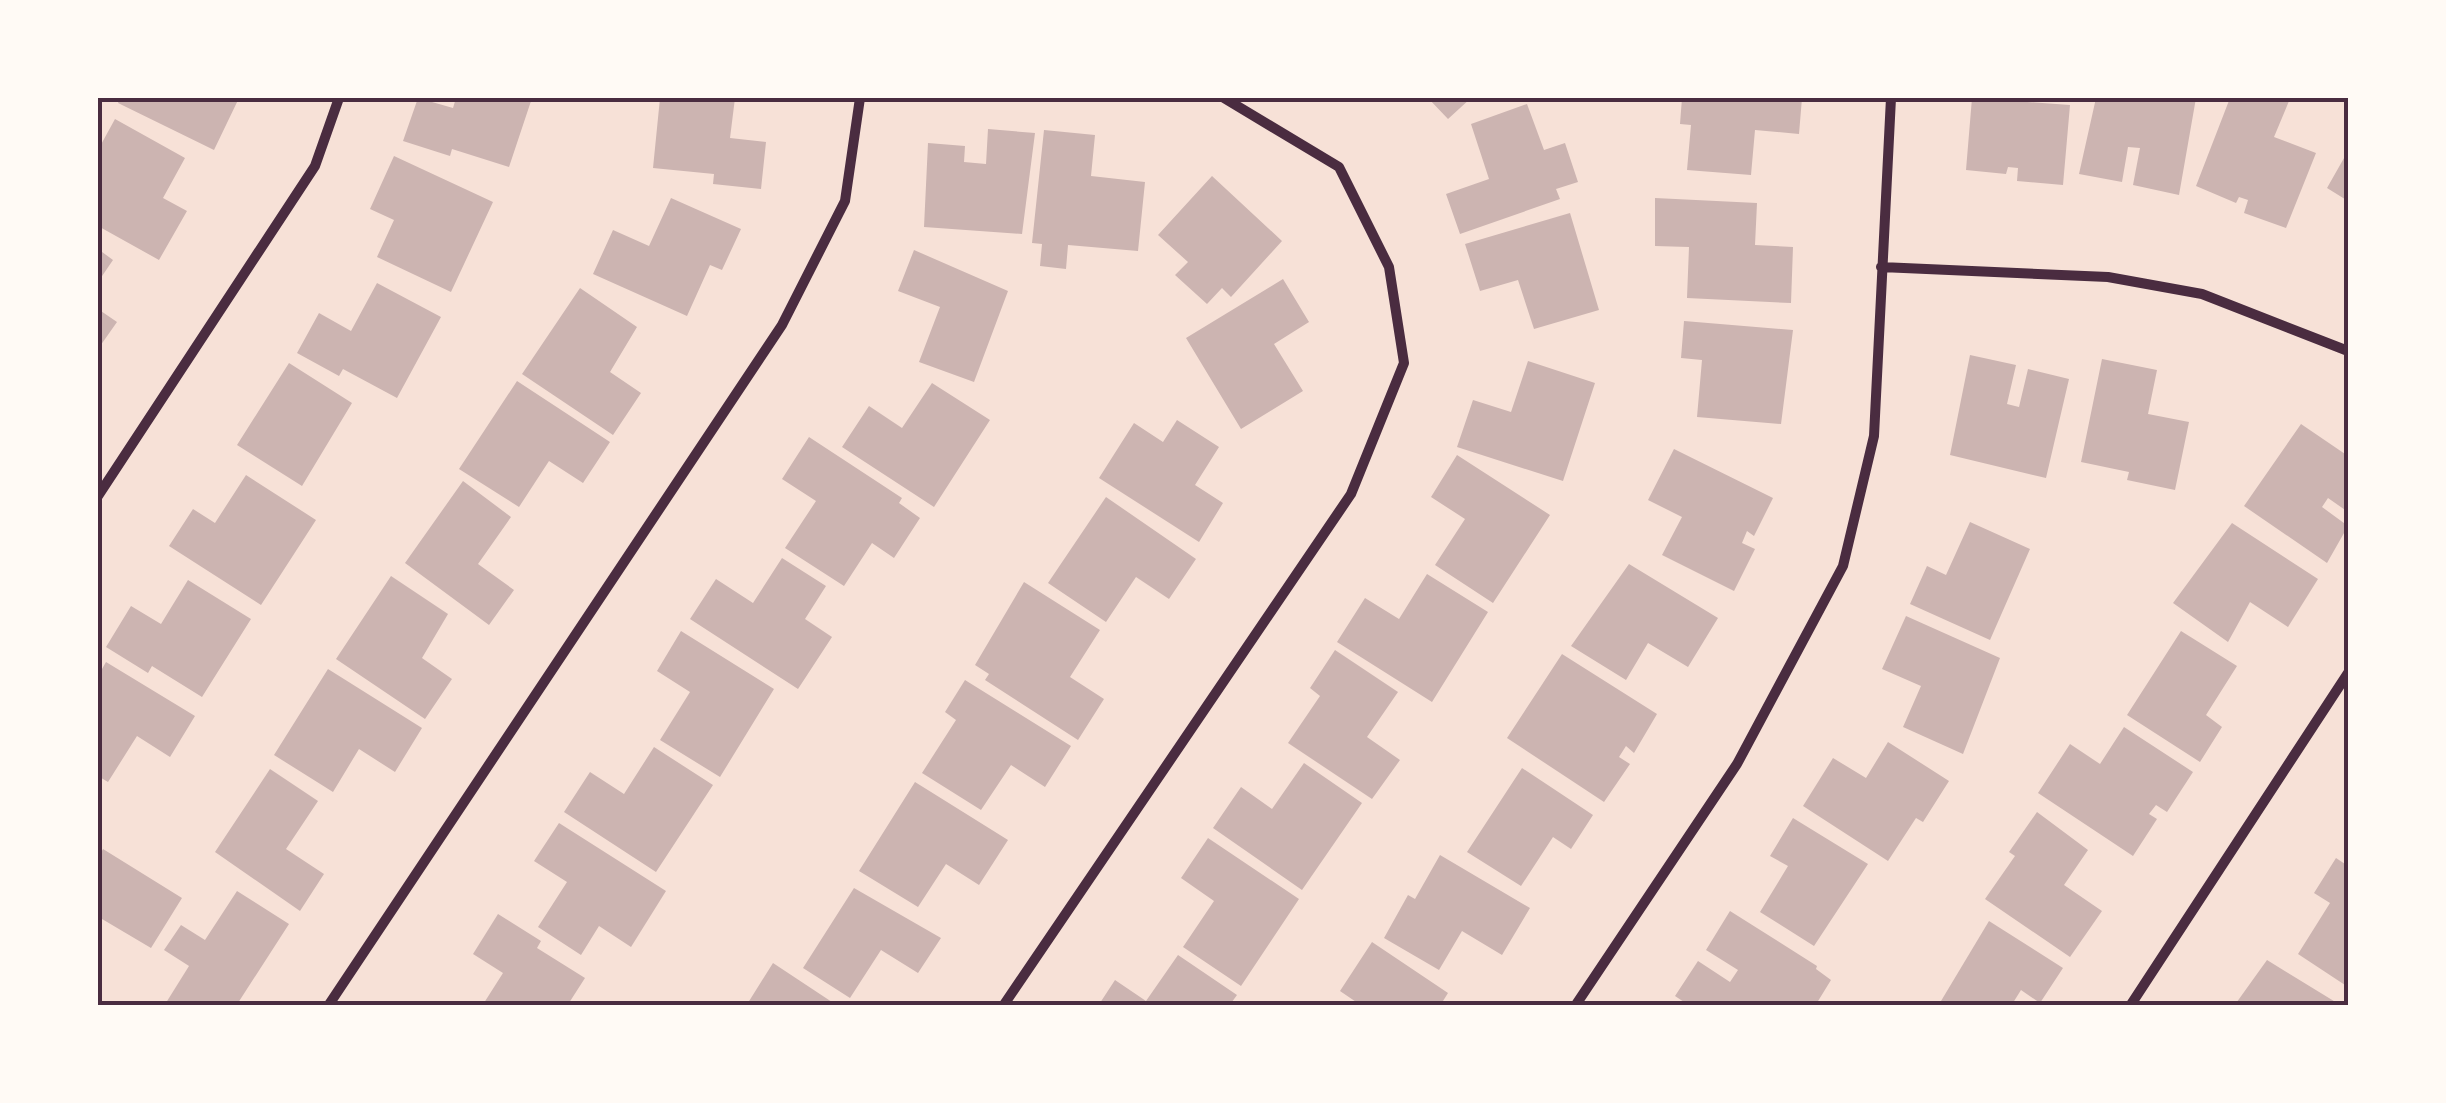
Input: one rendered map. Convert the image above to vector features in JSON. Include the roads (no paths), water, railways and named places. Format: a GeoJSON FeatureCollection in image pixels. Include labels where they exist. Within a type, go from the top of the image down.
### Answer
{"type":"FeatureCollection","features":[{"type":"Feature","properties":{"kind":"street"},"geometry":{"type":"LineString","coordinates":[[98,496],[315,166],[339,98]]}},
{"type":"Feature","properties":{"kind":"street"},"geometry":{"type":"LineString","coordinates":[[328,1006],[782,325],[845,201],[860,98]]}},
{"type":"Feature","properties":{"kind":"street"},"geometry":{"type":"LineString","coordinates":[[1003,1006],[1351,494],[1404,363],[1388,268],[1338,167],[1224,98]]}},
{"type":"Feature","properties":{"kind":"street"},"geometry":{"type":"LineString","coordinates":[[1575,1006],[1738,764],[1843,566],[1874,436],[1891,98]]}},
{"type":"Feature","properties":{"kind":"street"},"geometry":{"type":"LineString","coordinates":[[1881,267],[2108,277],[2202,294],[2348,352]]}},
{"type":"Feature","properties":{"kind":"street"},"geometry":{"type":"LineString","coordinates":[[2130,1006],[2348,673]]}}]}
